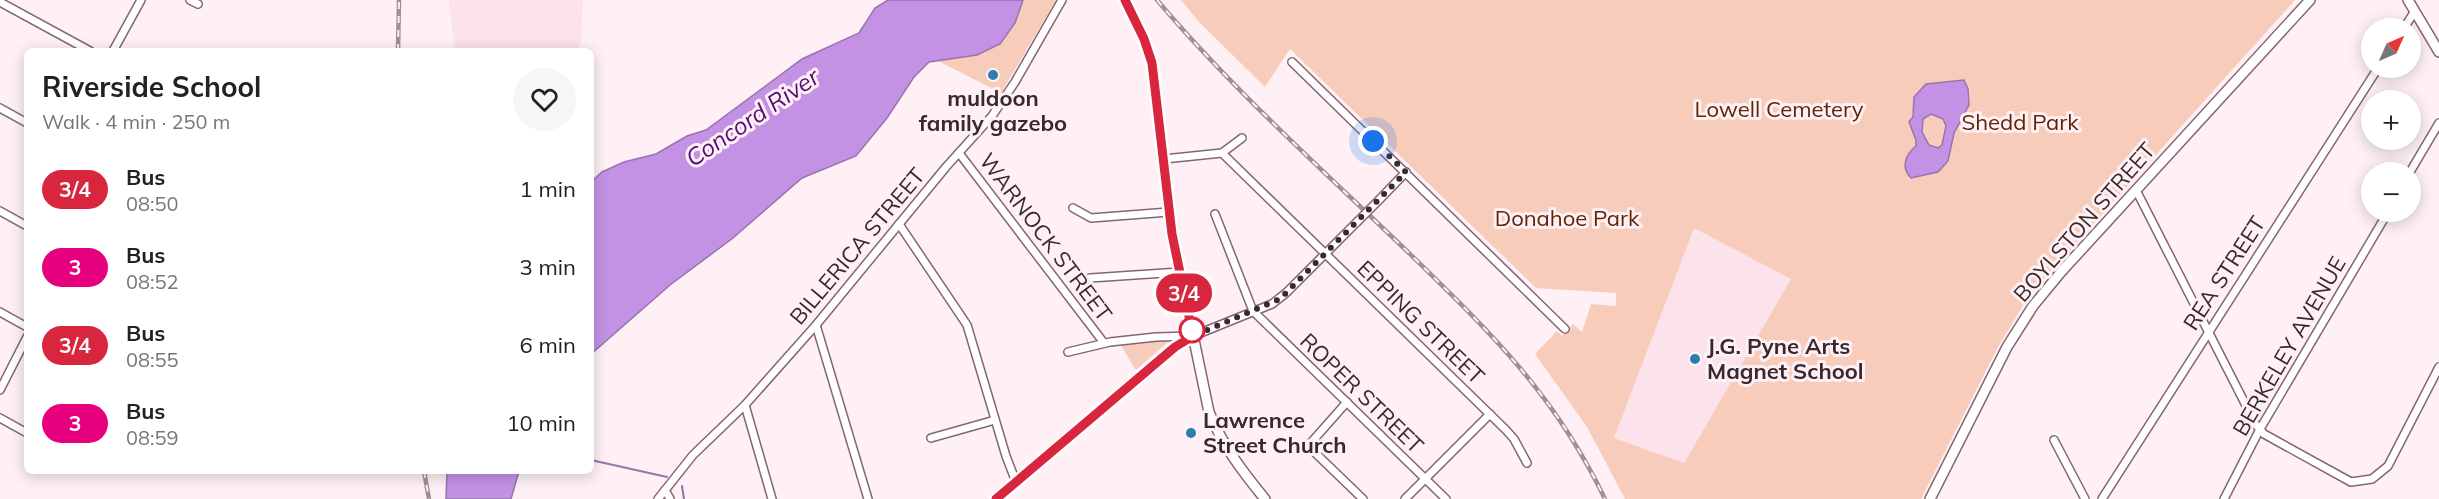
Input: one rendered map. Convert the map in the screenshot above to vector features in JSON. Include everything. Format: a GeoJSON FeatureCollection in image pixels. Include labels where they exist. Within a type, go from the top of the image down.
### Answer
{"type":"FeatureCollection","features":[{"type":"Feature","properties":{"kind":"main road"},"geometry":{"type":"LineString","coordinates":[[1125,0],[1144,39],[1152,63],[1169,212],[1209,412],[1231,457],[1265,499]]}},
{"type":"Feature","properties":{"kind":"main road","name":"BOYLSTON STREET"},"geometry":{"type":"LineString","coordinates":[[1930,499],[2007,347],[2033,306],[2310,0]]}},
{"type":"Feature","properties":{"kind":"main road"},"geometry":{"type":"LineString","coordinates":[[2408,0],[2435,36],[2439,52]]}},
{"type":"Feature","properties":{"kind":"main road"},"geometry":{"type":"LineString","coordinates":[[996,499],[1175,347],[1193,336]]}},
{"type":"Feature","properties":{"kind":"street"},"geometry":{"type":"LineString","coordinates":[[115,48],[141,0]]}},
{"type":"Feature","properties":{"kind":"street"},"geometry":{"type":"LineString","coordinates":[[190,0],[198,4]]}},
{"type":"Feature","properties":{"kind":"street","name":"BILLERICA STREET"},"geometry":{"type":"LineString","coordinates":[[658,499],[693,455],[745,405],[816,325],[1007,95],[1062,0]]}},
{"type":"Feature","properties":{"kind":"street"},"geometry":{"type":"LineString","coordinates":[[0,2],[84,48]]}},
{"type":"Feature","properties":{"kind":"street"},"geometry":{"type":"LineString","coordinates":[[2410,18],[2415,11]]}},
{"type":"Feature","properties":{"kind":"street"},"geometry":{"type":"LineString","coordinates":[[1292,62],[1565,329]]}},
{"type":"Feature","properties":{"kind":"street","name":"REA STREET"},"geometry":{"type":"LineString","coordinates":[[2102,499],[2372,78]]}},
{"type":"Feature","properties":{"kind":"street"},"geometry":{"type":"LineString","coordinates":[[0,108],[24,121]]}},
{"type":"Feature","properties":{"kind":"street"},"geometry":{"type":"LineString","coordinates":[[2416,162],[2439,123]]}},
{"type":"Feature","properties":{"kind":"street"},"geometry":{"type":"LineString","coordinates":[[1164,159],[1222,153],[1242,138]]}},
{"type":"Feature","properties":{"kind":"street","name":"WARNOCK STREET"},"geometry":{"type":"LineString","coordinates":[[959,153],[1104,343]]}},
{"type":"Feature","properties":{"kind":"street","name":"EPPING STREET"},"geometry":{"type":"LineString","coordinates":[[1222,153],[1490,414],[1514,439],[1527,463]]}},
{"type":"Feature","properties":{"kind":"street"},"geometry":{"type":"LineString","coordinates":[[1068,352],[1104,343],[1156,337],[1193,336],[1280,299],[1406,172]]}},
{"type":"Feature","properties":{"kind":"street"},"geometry":{"type":"LineString","coordinates":[[2136,190],[2256,425],[2264,434],[2351,482],[2366,481],[2380,474],[2388,466],[2439,367]]}},
{"type":"Feature","properties":{"kind":"street"},"geometry":{"type":"LineString","coordinates":[[1073,208],[1091,218],[1169,212]]}},
{"type":"Feature","properties":{"kind":"street"},"geometry":{"type":"LineString","coordinates":[[0,211],[24,224]]}},
{"type":"Feature","properties":{"kind":"street"},"geometry":{"type":"LineString","coordinates":[[1215,214],[1253,311]]}},
{"type":"Feature","properties":{"kind":"street","name":"BERKELEY AVENUE"},"geometry":{"type":"LineString","coordinates":[[2224,499],[2260,429],[2382,222]]}},
{"type":"Feature","properties":{"kind":"street"},"geometry":{"type":"LineString","coordinates":[[899,224],[967,325],[1016,482]]}},
{"type":"Feature","properties":{"kind":"street"},"geometry":{"type":"LineString","coordinates":[[1090,278],[1180,272]]}},
{"type":"Feature","properties":{"kind":"street","name":"ROPER STREET"},"geometry":{"type":"LineString","coordinates":[[1253,311],[1446,499]]}},
{"type":"Feature","properties":{"kind":"street"},"geometry":{"type":"LineString","coordinates":[[0,312],[24,325]]}},
{"type":"Feature","properties":{"kind":"street"},"geometry":{"type":"LineString","coordinates":[[816,325],[868,499]]}},
{"type":"Feature","properties":{"kind":"street"},"geometry":{"type":"LineString","coordinates":[[0,390],[24,343]]}},
{"type":"Feature","properties":{"kind":"street"},"geometry":{"type":"LineString","coordinates":[[1347,402],[1308,446],[1363,499]]}},
{"type":"Feature","properties":{"kind":"street"},"geometry":{"type":"LineString","coordinates":[[745,405],[772,499]]}},
{"type":"Feature","properties":{"kind":"street"},"geometry":{"type":"LineString","coordinates":[[1405,499],[1490,414]]}},
{"type":"Feature","properties":{"kind":"street"},"geometry":{"type":"LineString","coordinates":[[0,418],[24,431]]}},
{"type":"Feature","properties":{"kind":"street"},"geometry":{"type":"LineString","coordinates":[[932,438],[995,420]]}},
{"type":"Feature","properties":{"kind":"street"},"geometry":{"type":"LineString","coordinates":[[2054,440],[2085,499]]}},
{"type":"Feature","properties":{"kind":"street"},"geometry":{"type":"LineString","coordinates":[[665,490],[669,499]]}},
{"type":"Feature","properties":{"kind":"shaded area"},"geometry":{"type":"Polygon","coordinates":[[[449,0],[583,0],[581,42],[578,48],[455,48],[449,0]]]}},
{"type":"Feature","properties":{"kind":"shaded area","name":"J.G. Pyne Arts Magnet School"},"geometry":{"type":"Polygon","coordinates":[[[1694,227],[1791,279],[1684,463],[1614,438],[1694,227]]]}},
{"type":"Feature","properties":{"kind":"green space"},"geometry":{"type":"Polygon","coordinates":[[[1023,0],[1056,0],[1001,93],[938,61],[977,55],[1015,23],[1023,0]]]}},
{"type":"Feature","properties":{"kind":"green space"},"geometry":{"type":"Polygon","coordinates":[[[1181,0],[2295,0],[2029,296],[1998,347],[1921,499],[1625,499],[1587,427],[1535,354],[1557,331],[1562,336],[1573,324],[1582,332],[1591,304],[1616,306],[1616,293],[1536,288],[1290,49],[1265,87],[1199,22],[1181,0]],[[1694,228],[1614,438],[1684,463],[1791,279],[1694,228]]]}},
{"type":"Feature","properties":{"kind":"green space"},"geometry":{"type":"Polygon","coordinates":[[[1169,341],[1136,370],[1120,344],[1169,341]]]}},
{"type":"Feature","properties":{"kind":"water","name":"Concord River"},"geometry":{"type":"Polygon","coordinates":[[[888,0],[1023,0],[1015,23],[1000,44],[977,55],[929,62],[914,77],[887,118],[856,156],[802,178],[733,238],[670,285],[594,351],[594,179],[602,172],[624,162],[656,154],[687,136],[706,130],[802,59],[859,33],[875,8],[888,0]]]}},
{"type":"Feature","properties":{"kind":"water"},"geometry":{"type":"Polygon","coordinates":[[[1964,80],[1968,89],[1969,105],[1954,133],[1948,161],[1938,172],[1911,178],[1905,165],[1909,153],[1916,146],[1916,140],[1909,122],[1913,117],[1914,97],[1926,84],[1964,80]],[[1931,114],[1923,119],[1922,132],[1929,145],[1938,148],[1942,145],[1946,126],[1943,119],[1931,114]]]}},
{"type":"Feature","properties":{"kind":"water"},"geometry":{"type":"Polygon","coordinates":[[[447,474],[518,474],[511,499],[446,499],[447,474]]]}},
{"type":"Feature","properties":{"kind":"waterway"},"geometry":{"type":"LineString","coordinates":[[594,461],[667,477]]}},
{"type":"Feature","properties":{"kind":"waterway"},"geometry":{"type":"LineString","coordinates":[[682,486],[684,499]]}},
{"type":"Feature","properties":{"kind":"railway"},"geometry":{"type":"LineString","coordinates":[[398,48],[399,0]]}},
{"type":"Feature","properties":{"kind":"railway"},"geometry":{"type":"LineString","coordinates":[[1157,0],[1217,67],[1495,339],[1543,397],[1565,428],[1605,499]]}},
{"type":"Feature","properties":{"kind":"railway"},"geometry":{"type":"LineString","coordinates":[[425,474],[429,499]]}},
{"type":"Feature","properties":{"kind":"bus line","name":"3/4"},"geometry":{"type":"LineString","coordinates":[[996,499],[1175,347],[1193,336],[1172,234],[1152,63],[1144,39],[1125,0]]}},
{"type":"Feature","properties":{"kind":"place","name":"muldoon family gazebo"},"geometry":{"type":"Point","coordinates":[993,75]}},
{"type":"Feature","properties":{"kind":"place","name":"J.G. Pyne Arts Magnet School"},"geometry":{"type":"Point","coordinates":[1695,359]}},
{"type":"Feature","properties":{"kind":"place","name":"Lawrence Street Church"},"geometry":{"type":"Point","coordinates":[1191,433]}},
{"type":"Feature","properties":{"kind":"route"},"geometry":{"type":"LineString","coordinates":[[1192,330],[1193,336],[1280,299],[1406,172],[1373,141]]}},
{"type":"Feature","properties":{"kind":"park label","name":"Lowell Cemetery"},"geometry":{"type":"Point","coordinates":[1779,109]}},
{"type":"Feature","properties":{"kind":"park label","name":"Shedd Park"},"geometry":{"type":"Point","coordinates":[2020,122]}},
{"type":"Feature","properties":{"kind":"park label","name":"Donahoe Park"},"geometry":{"type":"Point","coordinates":[1567,218]}}]}
